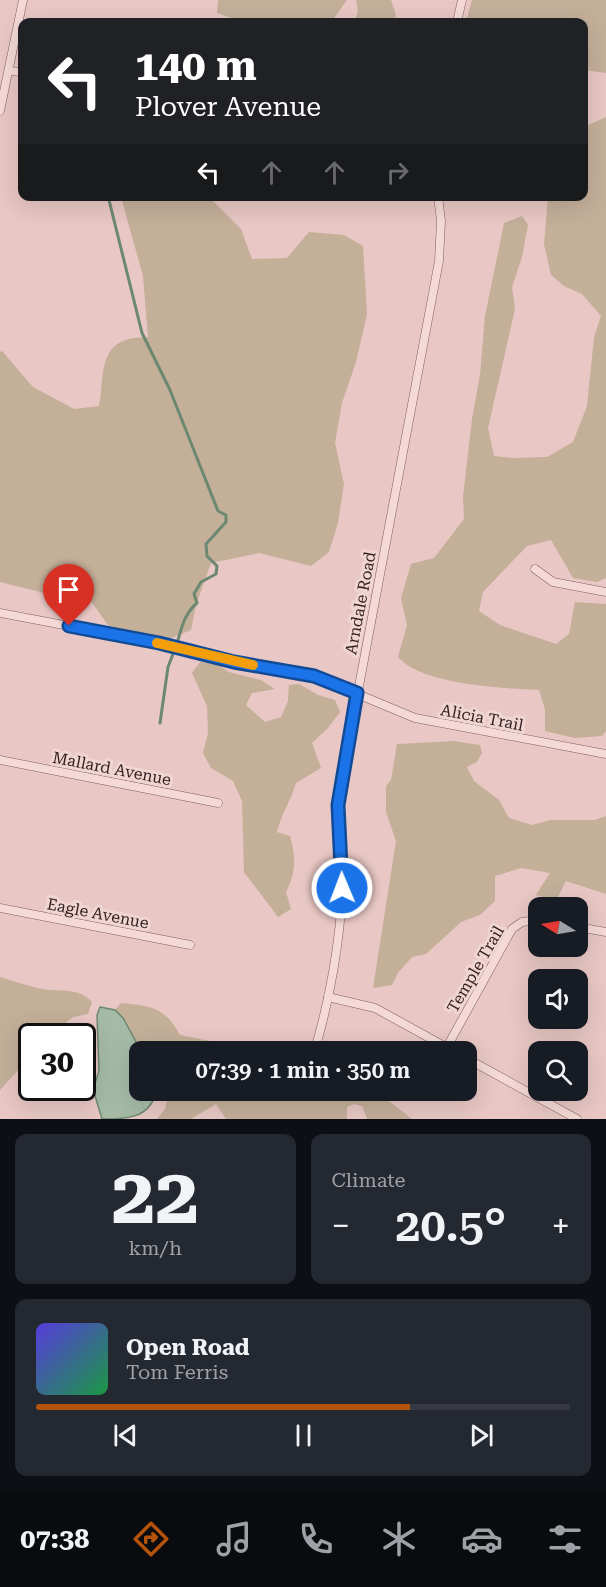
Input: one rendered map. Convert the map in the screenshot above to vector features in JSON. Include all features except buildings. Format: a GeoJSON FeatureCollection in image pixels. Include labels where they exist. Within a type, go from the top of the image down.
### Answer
{"type":"FeatureCollection","features":[{"type":"Feature","properties":{"kind":"street"},"geometry":{"type":"LineString","coordinates":[[19,18],[22,0]]}},
{"type":"Feature","properties":{"kind":"street"},"geometry":{"type":"LineString","coordinates":[[458,18],[462,0]]}},
{"type":"Feature","properties":{"kind":"street"},"geometry":{"type":"LineString","coordinates":[[0,111],[18,22]]}},
{"type":"Feature","properties":{"kind":"street"},"geometry":{"type":"LineString","coordinates":[[9,71],[18,72]]}},
{"type":"Feature","properties":{"kind":"street","name":"Arndale Road"},"geometry":{"type":"LineString","coordinates":[[317,1041],[328,997],[342,906],[342,866],[338,822],[340,787],[439,261],[441,221],[439,201]]}},
{"type":"Feature","properties":{"kind":"street"},"geometry":{"type":"LineString","coordinates":[[535,569],[553,582],[606,592]]}},
{"type":"Feature","properties":{"kind":"street","name":"Alicia Trail"},"geometry":{"type":"LineString","coordinates":[[0,613],[159,643],[234,662],[314,676],[415,718],[606,754]]}},
{"type":"Feature","properties":{"kind":"street","name":"Mallard Avenue"},"geometry":{"type":"LineString","coordinates":[[0,760],[218,802]]}},
{"type":"Feature","properties":{"kind":"street","name":"Eagle Avenue"},"geometry":{"type":"LineString","coordinates":[[0,908],[190,945]]}},
{"type":"Feature","properties":{"kind":"street","name":"Temple Trail"},"geometry":{"type":"LineString","coordinates":[[450,1041],[512,929],[522,922],[528,921]]}},
{"type":"Feature","properties":{"kind":"street"},"geometry":{"type":"LineString","coordinates":[[588,929],[606,932]]}},
{"type":"Feature","properties":{"kind":"street"},"geometry":{"type":"LineString","coordinates":[[328,997],[375,1008],[436,1041]]}},
{"type":"Feature","properties":{"kind":"street"},"geometry":{"type":"LineString","coordinates":[[477,1064],[577,1119]]}},
{"type":"Feature","properties":{"kind":"shaded area"},"geometry":{"type":"Polygon","coordinates":[[[218,0],[347,0],[334,18],[231,18],[217,13],[218,0]]]}},
{"type":"Feature","properties":{"kind":"shaded area"},"geometry":{"type":"Polygon","coordinates":[[[356,0],[391,0],[396,15],[395,18],[356,18],[358,11],[356,0]]]}},
{"type":"Feature","properties":{"kind":"shaded area"},"geometry":{"type":"Polygon","coordinates":[[[472,0],[606,0],[606,73],[588,71],[588,18],[467,18],[472,0]]]}},
{"type":"Feature","properties":{"kind":"shaded area"},"geometry":{"type":"Polygon","coordinates":[[[606,117],[606,578],[597,582],[573,578],[551,540],[527,546],[483,592],[479,611],[500,625],[556,644],[569,634],[575,602],[606,604],[606,731],[602,736],[575,738],[545,731],[545,709],[539,690],[485,686],[444,679],[425,674],[398,657],[407,625],[401,598],[411,564],[434,558],[464,519],[463,497],[472,419],[480,375],[485,316],[504,223],[522,216],[528,225],[522,257],[512,287],[515,309],[488,428],[494,456],[547,457],[573,442],[587,406],[594,337],[601,316],[582,294],[564,286],[551,275],[544,244],[548,201],[588,201],[588,125],[606,117]]]}},
{"type":"Feature","properties":{"kind":"shaded area"},"geometry":{"type":"Polygon","coordinates":[[[122,201],[213,201],[241,229],[252,259],[287,258],[309,232],[344,235],[363,246],[367,314],[356,362],[342,403],[335,443],[344,484],[338,523],[329,552],[311,566],[259,553],[211,563],[196,605],[191,630],[159,643],[108,625],[86,594],[48,594],[0,582],[0,352],[2,351],[33,387],[74,409],[99,406],[104,366],[112,349],[129,339],[148,337],[143,276],[122,201]]]}},
{"type":"Feature","properties":{"kind":"shaded area"},"geometry":{"type":"Polygon","coordinates":[[[200,662],[217,664],[229,672],[261,680],[275,689],[252,693],[246,705],[265,722],[281,717],[288,701],[289,685],[299,684],[318,695],[335,700],[340,712],[328,728],[312,743],[321,768],[296,783],[277,832],[290,836],[294,865],[286,892],[291,909],[278,917],[244,872],[242,801],[233,781],[211,768],[203,753],[208,733],[207,706],[192,673],[200,662]]]}},
{"type":"Feature","properties":{"kind":"shaded area"},"geometry":{"type":"Polygon","coordinates":[[[454,741],[480,745],[482,753],[477,762],[467,767],[474,781],[499,800],[509,818],[532,825],[550,820],[595,820],[606,816],[606,894],[566,881],[558,897],[543,897],[536,895],[550,873],[521,868],[495,876],[495,901],[480,915],[461,922],[426,954],[412,957],[398,973],[392,985],[373,988],[396,841],[386,812],[386,786],[391,780],[397,744],[454,741]]]}},
{"type":"Feature","properties":{"kind":"shaded area"},"geometry":{"type":"Polygon","coordinates":[[[0,977],[42,989],[75,992],[87,997],[92,1002],[88,1014],[73,1017],[65,1023],[18,1023],[18,1070],[0,1090],[0,977]]]}},
{"type":"Feature","properties":{"kind":"shaded area"},"geometry":{"type":"Polygon","coordinates":[[[121,1003],[149,1007],[163,1013],[180,1035],[210,1041],[136,1041],[123,1018],[115,1010],[121,1003]]]}},
{"type":"Feature","properties":{"kind":"shaded area"},"geometry":{"type":"Polygon","coordinates":[[[100,1007],[115,1010],[123,1018],[136,1041],[129,1041],[129,1101],[153,1101],[148,1108],[135,1116],[102,1119],[96,1099],[96,1080],[99,1071],[97,1015],[100,1007]]]}},
{"type":"Feature","properties":{"kind":"shaded area"},"geometry":{"type":"Polygon","coordinates":[[[167,1101],[389,1101],[412,1119],[367,1119],[362,1106],[354,1104],[347,1107],[347,1119],[226,1119],[216,1104],[191,1119],[157,1119],[165,1109],[167,1101]]]}},
{"type":"Feature","properties":{"kind":"waterway"},"geometry":{"type":"LineString","coordinates":[[109,201],[142,333],[170,390],[218,511],[226,515],[226,522],[206,544],[207,556],[217,566],[216,574],[201,582],[194,594],[197,603],[187,615],[178,640]]}},
{"type":"Feature","properties":{"kind":"waterway"},"geometry":{"type":"LineString","coordinates":[[160,723],[168,667],[173,654]]}},
{"type":"Feature","properties":{"kind":"slow traffic"},"geometry":{"type":"LineString","coordinates":[[157,643],[253,665]]}},
{"type":"Feature","properties":{"kind":"route"},"geometry":{"type":"LineString","coordinates":[[69,626],[159,643],[234,662],[314,676],[357,693],[338,805],[342,888]]}}]}
